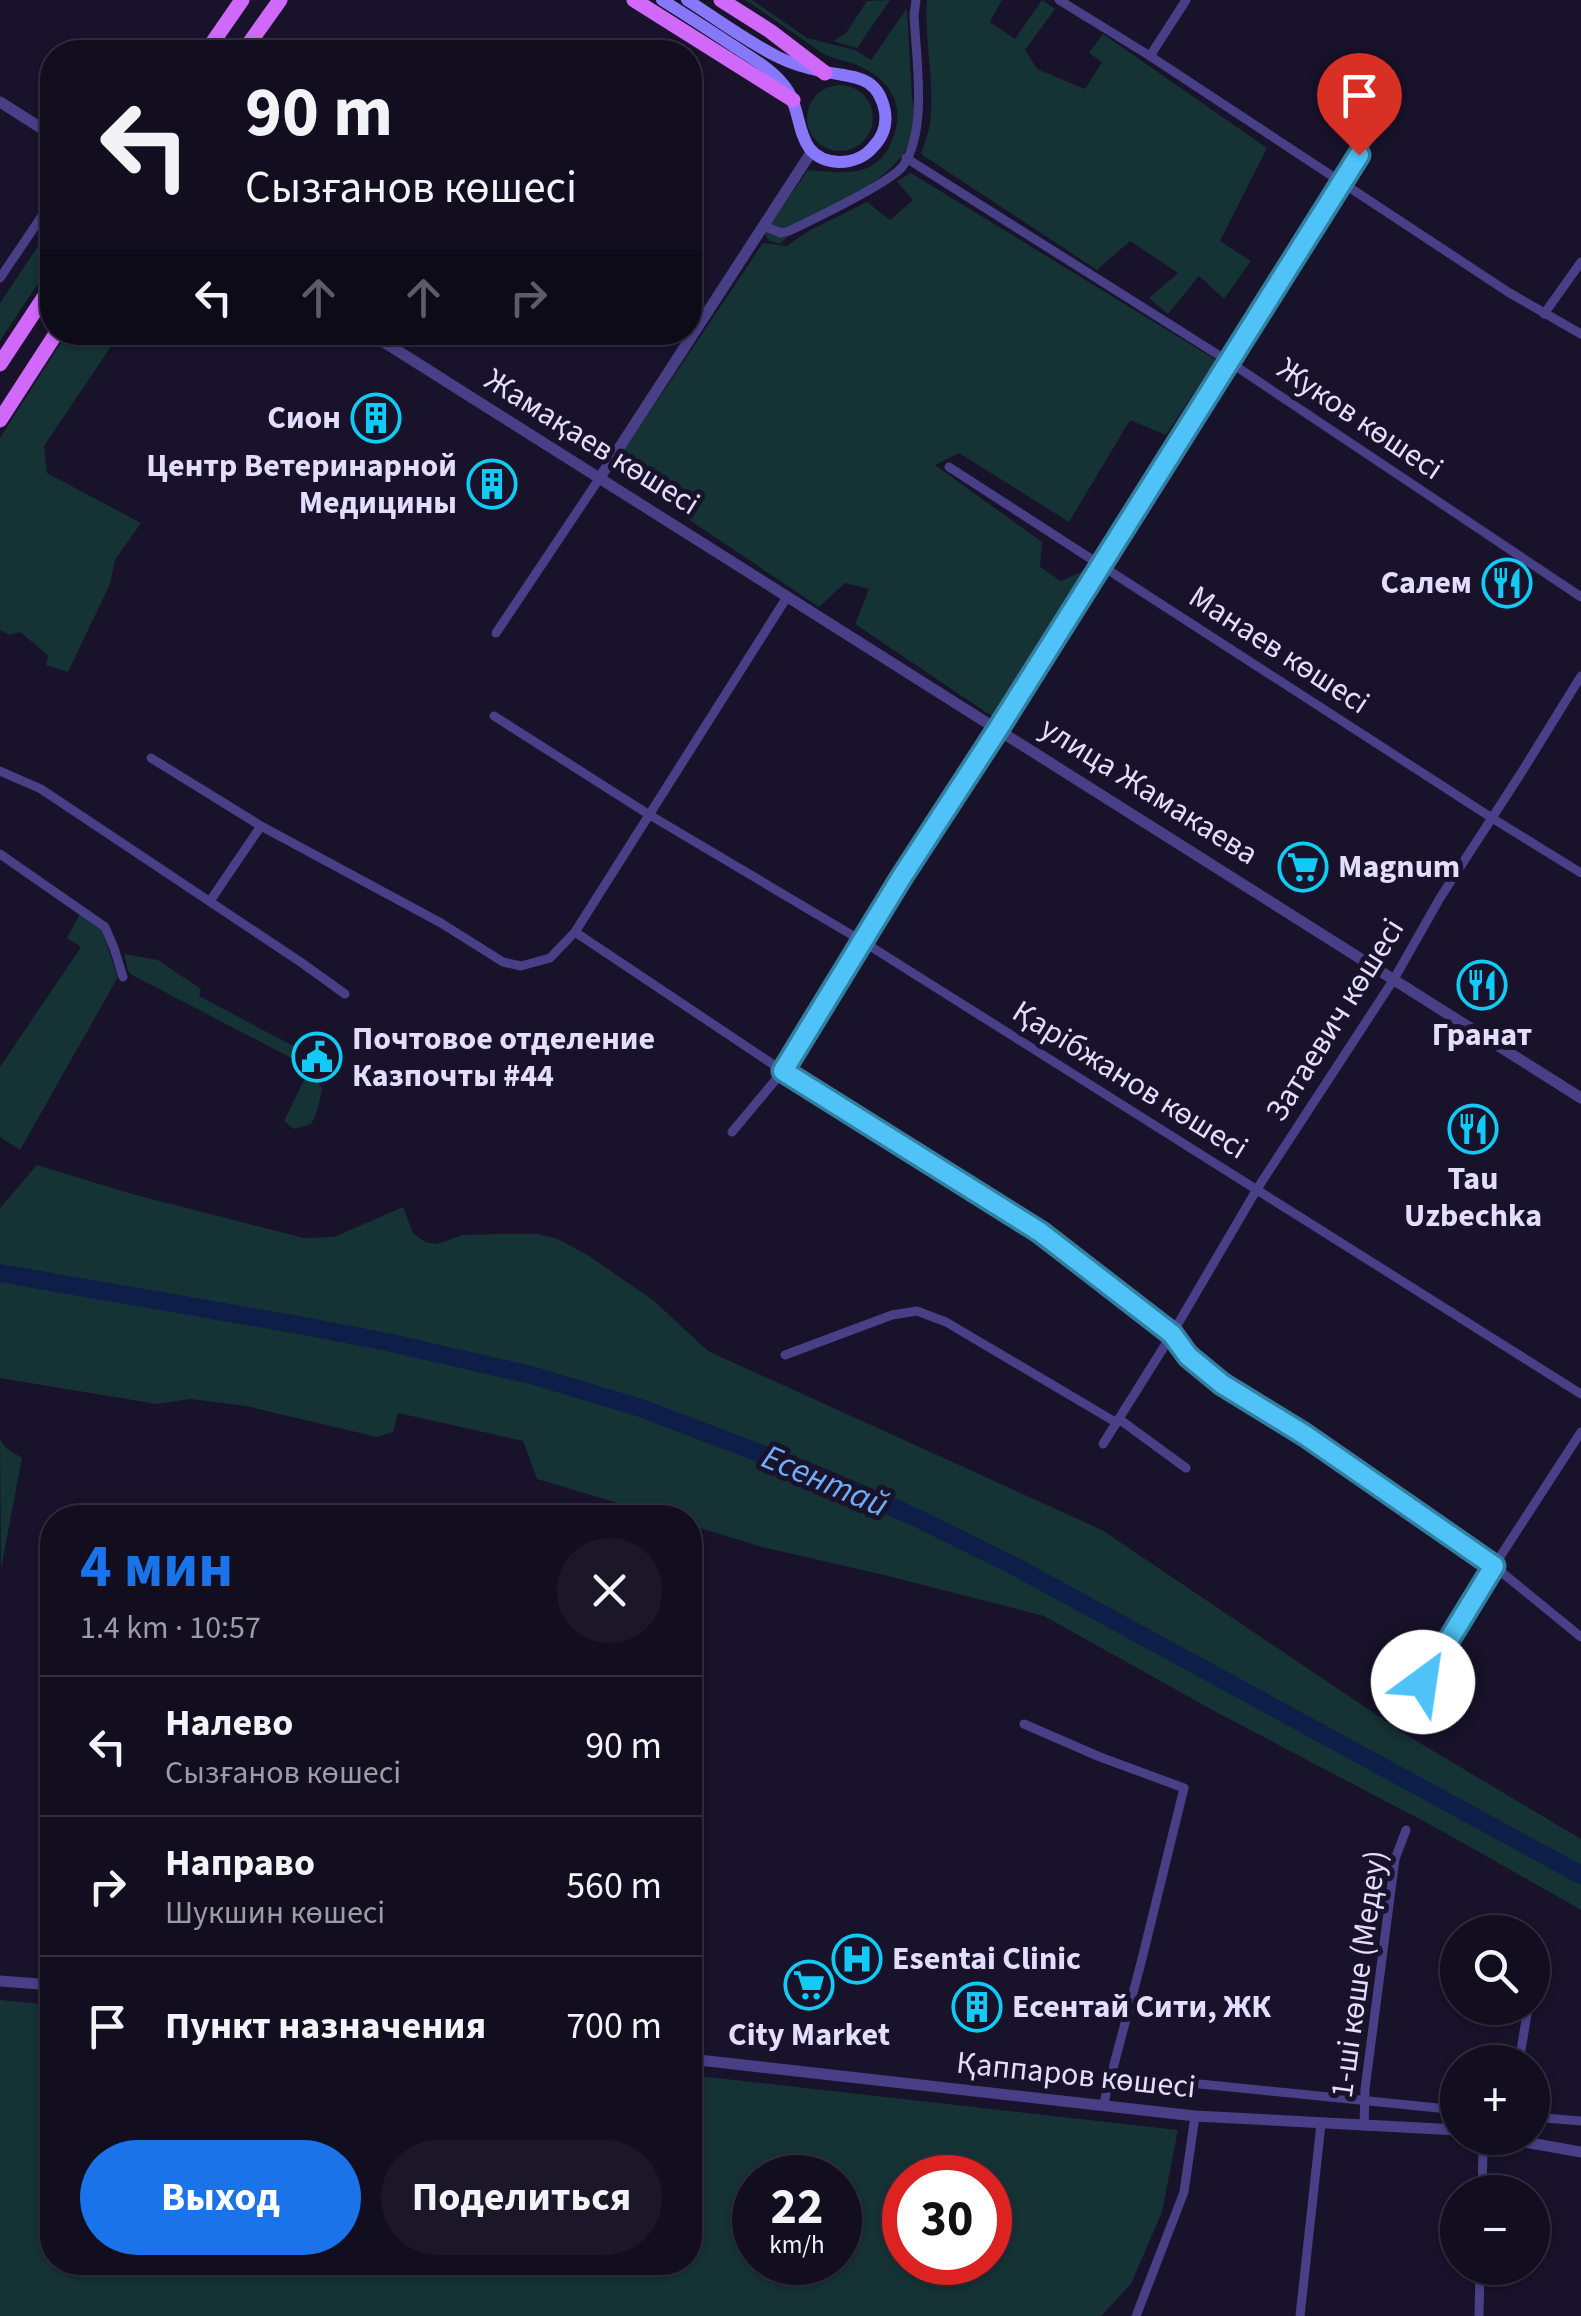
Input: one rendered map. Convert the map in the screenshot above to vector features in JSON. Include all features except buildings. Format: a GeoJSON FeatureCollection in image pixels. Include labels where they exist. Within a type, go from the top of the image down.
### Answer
{"type":"FeatureCollection","features":[{"type":"Feature","properties":{"kind":"main road"},"geometry":{"type":"LineString","coordinates":[[214,40],[242,0]]}},
{"type":"Feature","properties":{"kind":"main road"},"geometry":{"type":"LineString","coordinates":[[252,40],[280,0]]}},
{"type":"Feature","properties":{"kind":"main road"},"geometry":{"type":"LineString","coordinates":[[634,0],[698,40]]}},
{"type":"Feature","properties":{"kind":"main road"},"geometry":{"type":"LineString","coordinates":[[662,0],[767,68],[785,86],[793,100],[802,137],[812,151],[834,162],[859,158],[878,142],[886,120],[882,102],[868,82],[858,76],[798,66],[687,0]]}},
{"type":"Feature","properties":{"kind":"main road"},"geometry":{"type":"LineString","coordinates":[[721,0],[825,72]]}},
{"type":"Feature","properties":{"kind":"main road"},"geometry":{"type":"LineString","coordinates":[[702,43],[793,100]]}},
{"type":"Feature","properties":{"kind":"main road"},"geometry":{"type":"LineString","coordinates":[[0,364],[40,303]]}},
{"type":"Feature","properties":{"kind":"main road"},"geometry":{"type":"LineString","coordinates":[[0,420],[49,345]]}},
{"type":"Feature","properties":{"kind":"street"},"geometry":{"type":"LineString","coordinates":[[764,226],[781,233],[800,226],[902,167],[916,138],[918,117],[916,0]]}},
{"type":"Feature","properties":{"kind":"street"},"geometry":{"type":"LineString","coordinates":[[1059,0],[1544,314],[1581,334]]}},
{"type":"Feature","properties":{"kind":"street"},"geometry":{"type":"LineString","coordinates":[[1150,56],[1186,0]]}},
{"type":"Feature","properties":{"kind":"street"},"geometry":{"type":"LineString","coordinates":[[0,102],[40,127]]}},
{"type":"Feature","properties":{"kind":"street"},"geometry":{"type":"LineString","coordinates":[[732,1132],[783,1071],[1393,104]]}},
{"type":"Feature","properties":{"kind":"street"},"geometry":{"type":"LineString","coordinates":[[702,321],[812,151]]}},
{"type":"Feature","properties":{"kind":"street","name":"Жуков көшесі"},"geometry":{"type":"LineString","coordinates":[[906,158],[1228,362],[1581,597]]}},
{"type":"Feature","properties":{"kind":"street"},"geometry":{"type":"LineString","coordinates":[[0,278],[40,219]]}},
{"type":"Feature","properties":{"kind":"street"},"geometry":{"type":"LineString","coordinates":[[1544,314],[1581,262]]}},
{"type":"Feature","properties":{"kind":"street","name":"Жамақаев көшесі"},"geometry":{"type":"LineString","coordinates":[[388,345],[787,597]]}},
{"type":"Feature","properties":{"kind":"street"},"geometry":{"type":"LineString","coordinates":[[496,634],[686,345]]}},
{"type":"Feature","properties":{"kind":"street","name":"Манаев көшесі"},"geometry":{"type":"LineString","coordinates":[[950,467],[1581,873]]}},
{"type":"Feature","properties":{"kind":"street"},"geometry":{"type":"LineString","coordinates":[[151,758],[262,826],[427,916],[502,962],[521,966],[550,958],[576,932],[787,597]]}},
{"type":"Feature","properties":{"kind":"street","name":"улица Жамакаева"},"geometry":{"type":"LineString","coordinates":[[787,597],[1581,1098]]}},
{"type":"Feature","properties":{"kind":"street","name":"Затаевич көшесі"},"geometry":{"type":"LineString","coordinates":[[1103,1444],[1257,1189],[1394,979],[1440,898],[1581,676]]}},
{"type":"Feature","properties":{"kind":"street","name":"Қарібжанов көшесі"},"geometry":{"type":"LineString","coordinates":[[494,716],[648,814],[862,941],[1581,1394]]}},
{"type":"Feature","properties":{"kind":"street"},"geometry":{"type":"LineString","coordinates":[[0,772],[41,789],[345,994]]}},
{"type":"Feature","properties":{"kind":"street"},"geometry":{"type":"LineString","coordinates":[[210,902],[262,826]]}},
{"type":"Feature","properties":{"kind":"street"},"geometry":{"type":"LineString","coordinates":[[0,854],[105,927],[123,977]]}},
{"type":"Feature","properties":{"kind":"street"},"geometry":{"type":"LineString","coordinates":[[576,932],[783,1071],[1040,1232],[1172,1334],[1188,1356],[1222,1384],[1305,1435],[1494,1566],[1581,1636]]}},
{"type":"Feature","properties":{"kind":"street"},"geometry":{"type":"LineString","coordinates":[[785,1355],[892,1315],[917,1311],[946,1322],[1118,1421],[1186,1468]]}},
{"type":"Feature","properties":{"kind":"street"},"geometry":{"type":"LineString","coordinates":[[1423,1682],[1581,1432]]}},
{"type":"Feature","properties":{"kind":"street"},"geometry":{"type":"LineString","coordinates":[[1024,1724],[1100,1758],[1184,1788],[1103,2106]]}},
{"type":"Feature","properties":{"kind":"street","name":"1-ші көше (Медеу)"},"geometry":{"type":"LineString","coordinates":[[1364,2126],[1395,1859],[1406,1830]]}},
{"type":"Feature","properties":{"kind":"street"},"geometry":{"type":"LineString","coordinates":[[0,1981],[40,1985]]}},
{"type":"Feature","properties":{"kind":"street","name":"Қаппаров көшесі"},"geometry":{"type":"LineString","coordinates":[[702,2060],[1195,2116],[1440,2129]]}},
{"type":"Feature","properties":{"kind":"street","name":"Қаппаров көшесі"},"geometry":{"type":"LineString","coordinates":[[1110,2075],[1440,2108]]}},
{"type":"Feature","properties":{"kind":"street"},"geometry":{"type":"LineString","coordinates":[[1136,2316],[1184,2192],[1195,2116]]}},
{"type":"Feature","properties":{"kind":"street"},"geometry":{"type":"LineString","coordinates":[[1550,2118],[1581,2121]]}},
{"type":"Feature","properties":{"kind":"street"},"geometry":{"type":"LineString","coordinates":[[1300,2316],[1321,2124]]}},
{"type":"Feature","properties":{"kind":"street"},"geometry":{"type":"LineString","coordinates":[[1550,2147],[1581,2152]]}},
{"type":"Feature","properties":{"kind":"street"},"geometry":{"type":"LineString","coordinates":[[1479,2316],[1480,2285]]}},
{"type":"Feature","properties":{"kind":"green space"},"geometry":{"type":"Polygon","coordinates":[[[745,0],[752,0],[807,38],[855,50],[871,60],[907,8],[915,122],[910,143],[882,176],[804,223],[780,244],[769,241],[764,233],[808,170],[854,171],[874,164],[890,145],[897,108],[880,79],[825,54],[745,0]]]}},
{"type":"Feature","properties":{"kind":"green space"},"geometry":{"type":"Polygon","coordinates":[[[890,0],[857,48],[833,41],[846,33],[867,1],[890,0]]]}},
{"type":"Feature","properties":{"kind":"green space"},"geometry":{"type":"Polygon","coordinates":[[[927,0],[1002,0],[990,22],[1015,39],[1042,0],[1055,9],[1025,50],[1037,69],[1085,89],[1102,62],[1089,53],[1103,34],[1267,148],[1220,241],[1251,261],[1224,299],[1199,276],[1168,314],[1149,298],[1178,273],[1130,241],[1097,270],[921,154],[931,107],[927,0]]]}},
{"type":"Feature","properties":{"kind":"green space"},"geometry":{"type":"Polygon","coordinates":[[[840,85],[863,95],[873,118],[863,141],[840,151],[817,141],[807,118],[817,95],[840,85]]]}},
{"type":"Feature","properties":{"kind":"green space"},"geometry":{"type":"Polygon","coordinates":[[[911,173],[1216,360],[1166,435],[1130,420],[1069,522],[959,453],[935,465],[1042,542],[1040,567],[1061,581],[1088,569],[996,719],[855,624],[869,589],[845,583],[819,607],[612,468],[695,345],[702,345],[702,334],[763,243],[787,246],[867,202],[890,220],[913,200],[897,181],[911,173]]]}},
{"type":"Feature","properties":{"kind":"green space"},"geometry":{"type":"Polygon","coordinates":[[[40,243],[40,280],[0,341],[0,303],[40,243]]]}},
{"type":"Feature","properties":{"kind":"green space"},"geometry":{"type":"Polygon","coordinates":[[[59,345],[112,345],[44,446],[47,473],[141,523],[115,560],[110,584],[68,672],[46,665],[48,655],[20,632],[10,635],[0,630],[0,438],[59,345]]]}},
{"type":"Feature","properties":{"kind":"green space"},"geometry":{"type":"Polygon","coordinates":[[[80,914],[102,931],[118,977],[20,1150],[0,1137],[0,1067],[81,947],[67,938],[80,914]]]}},
{"type":"Feature","properties":{"kind":"green space"},"geometry":{"type":"Polygon","coordinates":[[[124,954],[158,960],[201,989],[199,996],[299,1049],[303,1058],[295,1060],[132,975],[124,954]]]}},
{"type":"Feature","properties":{"kind":"green space"},"geometry":{"type":"Polygon","coordinates":[[[316,1068],[322,1073],[318,1083],[322,1088],[316,1112],[311,1124],[294,1129],[284,1121],[306,1076],[316,1068]]]}},
{"type":"Feature","properties":{"kind":"green space"},"geometry":{"type":"Polygon","coordinates":[[[37,1165],[304,1238],[334,1237],[403,1207],[413,1233],[425,1242],[437,1244],[463,1235],[499,1234],[538,1234],[558,1239],[653,1300],[708,1351],[1102,1530],[1405,1734],[1581,1839],[1581,1910],[1044,1616],[702,1529],[702,1505],[625,1505],[537,1479],[523,1441],[398,1413],[393,1432],[377,1437],[246,1406],[190,1399],[157,1404],[0,1378],[0,1208],[37,1165]]]}},
{"type":"Feature","properties":{"kind":"green space"},"geometry":{"type":"Polygon","coordinates":[[[0,1440],[22,1458],[1,1569],[0,1440]]]}},
{"type":"Feature","properties":{"kind":"green space"},"geometry":{"type":"Polygon","coordinates":[[[0,2000],[40,2004],[40,2275],[702,2275],[702,2076],[1178,2130],[1162,2212],[1131,2284],[1101,2316],[0,2316],[0,2000]]]}},
{"type":"Feature","properties":{"kind":"waterway","name":"Есентай"},"geometry":{"type":"LineString","coordinates":[[0,1273],[299,1325],[531,1375],[641,1408],[825,1478],[1014,1566],[1581,1875]]}},
{"type":"Feature","properties":{"kind":"place","name":"Сион"},"geometry":{"type":"Point","coordinates":[376,418]}},
{"type":"Feature","properties":{"kind":"place","name":"Центр Ветеринарной Медицины"},"geometry":{"type":"Point","coordinates":[492,484]}},
{"type":"Feature","properties":{"kind":"place","name":"Салем"},"geometry":{"type":"Point","coordinates":[1507,583]}},
{"type":"Feature","properties":{"kind":"place","name":"Magnum"},"geometry":{"type":"Point","coordinates":[1303,867]}},
{"type":"Feature","properties":{"kind":"place","name":"Гранат"},"geometry":{"type":"Point","coordinates":[1482,985]}},
{"type":"Feature","properties":{"kind":"place","name":"Почтовое отделение Казпочты #44"},"geometry":{"type":"Point","coordinates":[317,1057]}},
{"type":"Feature","properties":{"kind":"place","name":"Tau Uzbechka"},"geometry":{"type":"Point","coordinates":[1473,1129]}},
{"type":"Feature","properties":{"kind":"place","name":"Esentai Clinic"},"geometry":{"type":"Point","coordinates":[857,1959]}},
{"type":"Feature","properties":{"kind":"place","name":"City Market"},"geometry":{"type":"Point","coordinates":[809,1985]}},
{"type":"Feature","properties":{"kind":"place","name":"Есентай Сити, ЖК"},"geometry":{"type":"Point","coordinates":[977,2007]}},
{"type":"Feature","properties":{"kind":"route"},"geometry":{"type":"LineString","coordinates":[[1359,155],[783,1071],[1040,1232],[1172,1334],[1188,1356],[1222,1384],[1305,1435],[1494,1566],[1423,1682]]}}]}
